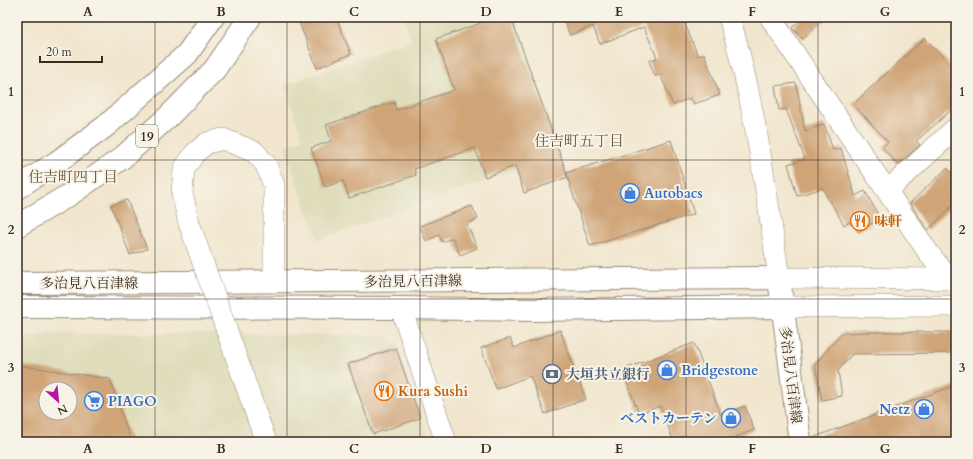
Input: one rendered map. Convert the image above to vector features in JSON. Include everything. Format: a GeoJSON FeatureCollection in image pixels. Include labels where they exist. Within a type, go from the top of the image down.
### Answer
{"type":"FeatureCollection","features":[{"type":"Feature","properties":{"kind":"main road","name":"19"},"geometry":{"type":"LineString","coordinates":[[17,226],[72,193],[122,158],[170,116],[215,70],[250,17]]}},
{"type":"Feature","properties":{"kind":"main road","name":"19"},"geometry":{"type":"LineString","coordinates":[[17,188],[57,162],[106,126],[186,54],[207,20]]}},
{"type":"Feature","properties":{"kind":"main road","name":"多治見八百津線"},"geometry":{"type":"LineString","coordinates":[[17,283],[779,278],[800,442]]}},
{"type":"Feature","properties":{"kind":"main road","name":"多治見八百津線"},"geometry":{"type":"LineString","coordinates":[[17,307],[401,308],[529,310],[783,307]]}},
{"type":"Feature","properties":{"kind":"street"},"geometry":{"type":"LineString","coordinates":[[729,17],[740,53],[758,132],[779,278],[952,278]]}},
{"type":"Feature","properties":{"kind":"street"},"geometry":{"type":"LineString","coordinates":[[770,17],[888,190],[930,255],[952,278]]}},
{"type":"Feature","properties":{"kind":"street"},"geometry":{"type":"LineString","coordinates":[[888,190],[956,128]]}},
{"type":"Feature","properties":{"kind":"street"},"geometry":{"type":"LineString","coordinates":[[266,442],[189,223],[182,193],[184,169],[195,153],[207,143],[222,139],[255,152],[266,164],[274,185],[274,282]]}},
{"type":"Feature","properties":{"kind":"street"},"geometry":{"type":"LineString","coordinates":[[783,307],[956,306]]}},
{"type":"Feature","properties":{"kind":"street"},"geometry":{"type":"LineString","coordinates":[[401,308],[446,442]]}},
{"type":"Feature","properties":{"kind":"shaded area"},"geometry":{"type":"Polygon","coordinates":[[[404,17],[514,17],[563,153],[318,240],[284,146],[303,139],[284,85],[411,40],[404,17]]]}},
{"type":"Feature","properties":{"kind":"shaded area"},"geometry":{"type":"Polygon","coordinates":[[[48,333],[385,335],[398,344],[430,442],[17,442],[17,339],[48,333]]]}},
{"type":"Feature","properties":{"kind":"building"},"geometry":{"type":"Polygon","coordinates":[[[297,17],[336,17],[351,54],[317,68],[297,17]]]}},
{"type":"Feature","properties":{"kind":"building"},"geometry":{"type":"Polygon","coordinates":[[[498,17],[511,17],[568,177],[524,193],[515,166],[485,177],[475,148],[414,169],[416,175],[349,198],[343,181],[325,187],[311,148],[331,141],[326,125],[394,102],[396,110],[454,90],[436,39],[498,17]]]}},
{"type":"Feature","properties":{"kind":"building"},"geometry":{"type":"Polygon","coordinates":[[[562,17],[682,17],[698,56],[704,54],[720,95],[694,104],[691,98],[673,105],[660,74],[655,76],[649,61],[657,58],[644,27],[600,44],[593,26],[570,35],[562,17]]]}},
{"type":"Feature","properties":{"kind":"building"},"geometry":{"type":"Polygon","coordinates":[[[803,17],[826,17],[803,39],[792,28],[803,17]]]}},
{"type":"Feature","properties":{"kind":"building"},"geometry":{"type":"Polygon","coordinates":[[[925,38],[956,71],[956,106],[916,141],[920,145],[898,165],[882,147],[888,142],[853,104],[925,38]]]}},
{"type":"Feature","properties":{"kind":"building"},"geometry":{"type":"Polygon","coordinates":[[[796,83],[805,131],[824,124],[833,150],[841,148],[855,196],[865,191],[880,218],[858,232],[851,221],[844,225],[823,188],[797,196],[788,164],[805,159],[786,109],[779,110],[775,86],[796,83]]]}},
{"type":"Feature","properties":{"kind":"building","name":"Autobacs"},"geometry":{"type":"Polygon","coordinates":[[[671,140],[694,214],[590,246],[566,173],[671,140]]]}},
{"type":"Feature","properties":{"kind":"building"},"geometry":{"type":"Polygon","coordinates":[[[947,168],[956,177],[956,202],[928,230],[910,203],[947,168]]]}},
{"type":"Feature","properties":{"kind":"building"},"geometry":{"type":"Polygon","coordinates":[[[127,200],[147,249],[130,255],[111,205],[127,200]]]}},
{"type":"Feature","properties":{"kind":"building"},"geometry":{"type":"Polygon","coordinates":[[[472,206],[478,219],[467,224],[477,248],[460,255],[453,238],[442,242],[439,235],[426,241],[420,226],[472,206]]]}},
{"type":"Feature","properties":{"kind":"building"},"geometry":{"type":"Polygon","coordinates":[[[560,330],[586,399],[545,414],[530,376],[496,389],[481,348],[510,338],[514,348],[560,330]]]}},
{"type":"Feature","properties":{"kind":"building"},"geometry":{"type":"Polygon","coordinates":[[[956,332],[956,353],[852,354],[838,371],[842,396],[822,400],[815,364],[842,333],[956,332]]]}},
{"type":"Feature","properties":{"kind":"building"},"geometry":{"type":"Polygon","coordinates":[[[694,343],[721,415],[745,406],[754,430],[722,442],[674,442],[660,406],[639,414],[622,370],[694,343]]]}},
{"type":"Feature","properties":{"kind":"building","name":"Kura Sushi"},"geometry":{"type":"Polygon","coordinates":[[[396,348],[420,418],[373,434],[348,364],[396,348]]]}},
{"type":"Feature","properties":{"kind":"building","name":"PIAGO"},"geometry":{"type":"Polygon","coordinates":[[[17,365],[110,379],[131,442],[17,442],[17,365]]]}},
{"type":"Feature","properties":{"kind":"building","name":"Netz"},"geometry":{"type":"Polygon","coordinates":[[[956,385],[956,440],[949,442],[812,442],[812,438],[956,385]]]}},
{"type":"Feature","properties":{"kind":"place","name":"Autobacs"},"geometry":{"type":"Point","coordinates":[630,193]}},
{"type":"Feature","properties":{"kind":"place","name":"味軒"},"geometry":{"type":"Point","coordinates":[860,221]}},
{"type":"Feature","properties":{"kind":"place","name":"Bridgestone"},"geometry":{"type":"Point","coordinates":[667,370]}},
{"type":"Feature","properties":{"kind":"place","name":"大垣共立銀行"},"geometry":{"type":"Point","coordinates":[552,374]}},
{"type":"Feature","properties":{"kind":"place","name":"Kura Sushi"},"geometry":{"type":"Point","coordinates":[384,391]}},
{"type":"Feature","properties":{"kind":"place","name":"PIAGO"},"geometry":{"type":"Point","coordinates":[94,401]}},
{"type":"Feature","properties":{"kind":"place","name":"Netz"},"geometry":{"type":"Point","coordinates":[924,409]}},
{"type":"Feature","properties":{"kind":"place","name":"ベストカーテン"},"geometry":{"type":"Point","coordinates":[731,418]}},
{"type":"Feature","properties":{"kind":"district","name":"住吉町五丁目"},"geometry":{"type":"Point","coordinates":[579,141]}},
{"type":"Feature","properties":{"kind":"district","name":"住吉町四丁目"},"geometry":{"type":"Point","coordinates":[73,177]}}]}
